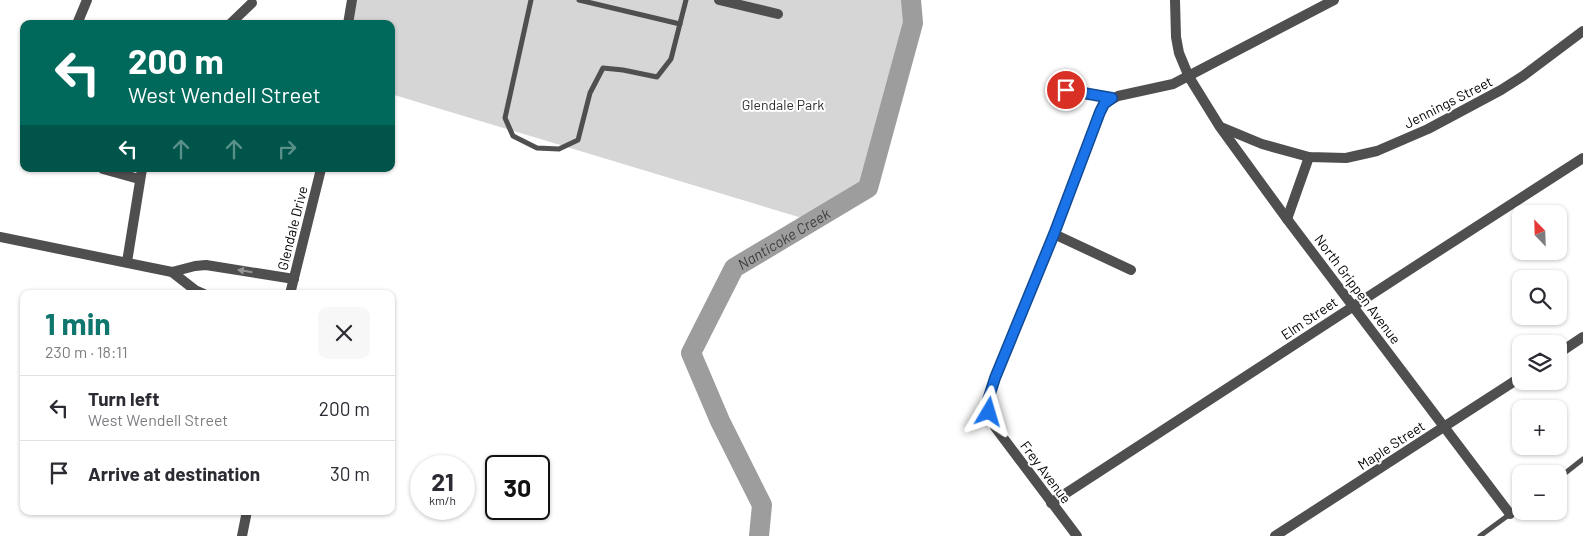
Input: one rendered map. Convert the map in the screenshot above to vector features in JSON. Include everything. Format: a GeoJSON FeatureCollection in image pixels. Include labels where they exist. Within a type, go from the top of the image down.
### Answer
{"type":"FeatureCollection","features":[{"type":"Feature","properties":{"kind":"street"},"geometry":{"type":"LineString","coordinates":[[78,20],[87,0]]}},
{"type":"Feature","properties":{"kind":"street"},"geometry":{"type":"LineString","coordinates":[[349,20],[352,0]]}},
{"type":"Feature","properties":{"kind":"street"},"geometry":{"type":"LineString","coordinates":[[719,0],[778,14]]}},
{"type":"Feature","properties":{"kind":"street","name":"North Grippen Avenue"},"geometry":{"type":"LineString","coordinates":[[1175,0],[1176,37],[1179,53],[1189,77],[1220,127],[1352,306],[1510,514]]}},
{"type":"Feature","properties":{"kind":"street"},"geometry":{"type":"LineString","coordinates":[[1066,90],[1115,97],[1173,84],[1334,0]]}},
{"type":"Feature","properties":{"kind":"street"},"geometry":{"type":"LineString","coordinates":[[234,20],[252,3]]}},
{"type":"Feature","properties":{"kind":"street","name":"Jennings Street"},"geometry":{"type":"LineString","coordinates":[[1220,127],[1262,144],[1309,157],[1346,158],[1377,151],[1428,129],[1501,90],[1583,31]]}},
{"type":"Feature","properties":{"kind":"street","name":"Frey Avenue"},"geometry":{"type":"LineString","coordinates":[[1077,536],[995,427],[989,412],[988,400],[1100,112],[1104,104],[1115,97]]}},
{"type":"Feature","properties":{"kind":"street"},"geometry":{"type":"LineString","coordinates":[[1287,219],[1309,157]]}},
{"type":"Feature","properties":{"kind":"street","name":"Elm Street"},"geometry":{"type":"LineString","coordinates":[[1051,503],[1352,306],[1583,158]]}},
{"type":"Feature","properties":{"kind":"street"},"geometry":{"type":"LineString","coordinates":[[125,172],[140,174],[127,262]]}},
{"type":"Feature","properties":{"kind":"street","name":"Glendale Drive"},"geometry":{"type":"LineString","coordinates":[[291,290],[320,172]]}},
{"type":"Feature","properties":{"kind":"street"},"geometry":{"type":"LineString","coordinates":[[1054,234],[1131,270]]}},
{"type":"Feature","properties":{"kind":"street"},"geometry":{"type":"LineString","coordinates":[[0,237],[172,272],[195,290]]}},
{"type":"Feature","properties":{"kind":"street"},"geometry":{"type":"LineString","coordinates":[[172,272],[206,265],[294,279]]}},
{"type":"Feature","properties":{"kind":"street"},"geometry":{"type":"LineString","coordinates":[[1567,348],[1583,337]]}},
{"type":"Feature","properties":{"kind":"street","name":"Maple Street"},"geometry":{"type":"LineString","coordinates":[[1275,536],[1512,383]]}},
{"type":"Feature","properties":{"kind":"street"},"geometry":{"type":"LineString","coordinates":[[242,536],[246,515]]}},
{"type":"Feature","properties":{"kind":"lane"},"geometry":{"type":"LineString","coordinates":[[530,0],[505,118],[513,136],[537,148],[560,149],[578,140],[590,92],[602,68],[657,77],[671,59],[686,0]]}},
{"type":"Feature","properties":{"kind":"lane"},"geometry":{"type":"LineString","coordinates":[[579,0],[680,24]]}},
{"type":"Feature","properties":{"kind":"lane"},"geometry":{"type":"LineString","coordinates":[[1567,472],[1583,459]]}},
{"type":"Feature","properties":{"kind":"lane"},"geometry":{"type":"LineString","coordinates":[[1480,536],[1510,514]]}},
{"type":"Feature","properties":{"kind":"green space","name":"Glendale Park"},"geometry":{"type":"Polygon","coordinates":[[[354,0],[911,0],[913,23],[868,188],[812,221],[395,95],[395,20],[350,20],[354,0]]]}},
{"type":"Feature","properties":{"kind":"waterway","name":"Nanticoke Creek"},"geometry":{"type":"LineString","coordinates":[[759,536],[762,505],[720,421],[691,353],[734,268],[868,188],[913,23],[911,0]]}},
{"type":"Feature","properties":{"kind":"route"},"geometry":{"type":"LineString","coordinates":[[989,412],[988,400],[995,378],[1054,234],[1100,112],[1104,104],[1112,98],[1066,90]]}}]}
